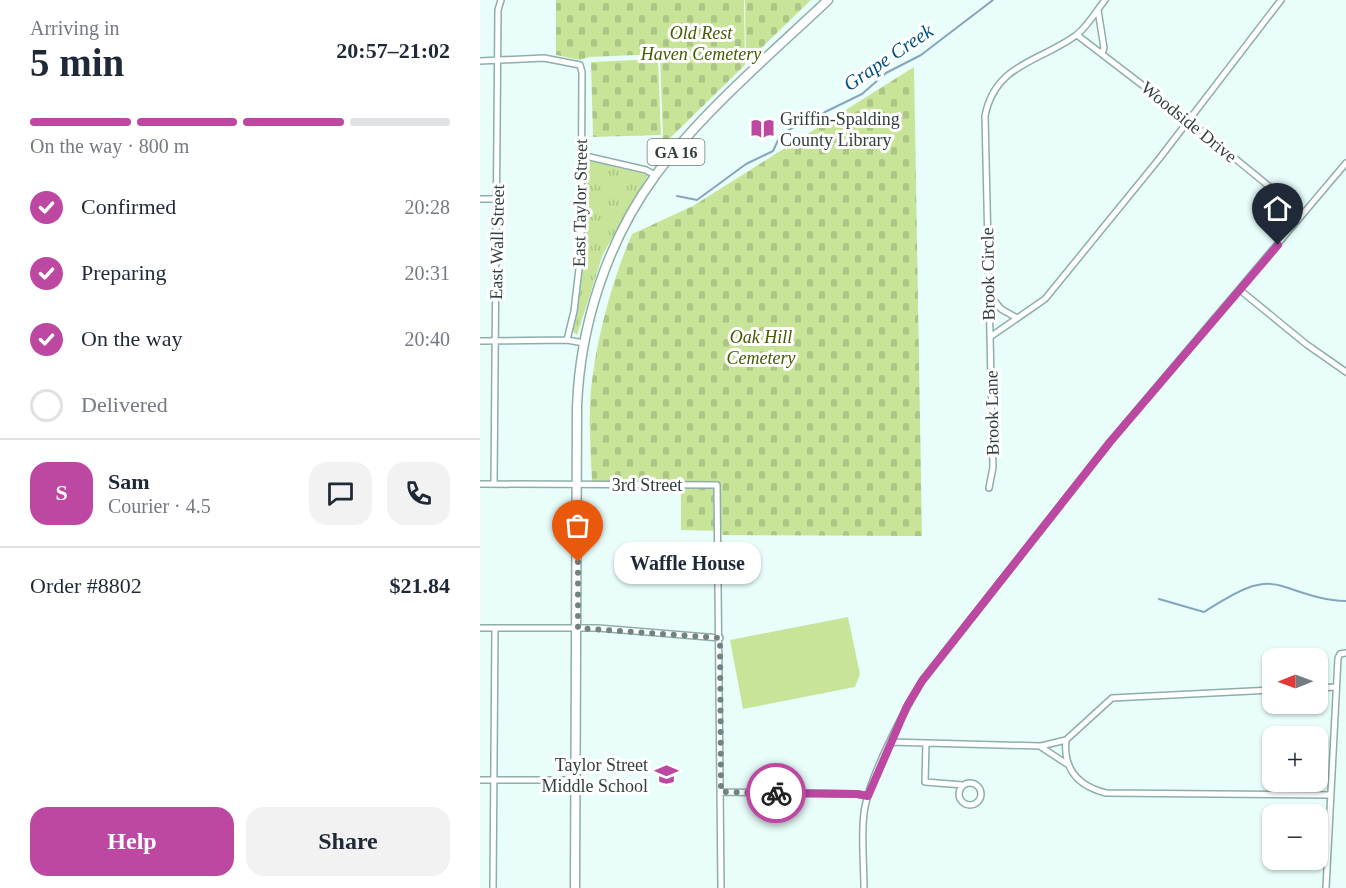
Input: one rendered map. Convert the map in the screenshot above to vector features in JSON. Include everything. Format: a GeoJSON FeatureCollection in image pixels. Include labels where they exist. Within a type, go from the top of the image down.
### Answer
{"type":"FeatureCollection","features":[{"type":"Feature","properties":{"kind":"main road","name":"GA 16"},"geometry":{"type":"LineString","coordinates":[[575,888],[578,628],[577,390],[584,343],[597,293],[611,255],[655,175],[754,69],[828,0]]}},
{"type":"Feature","properties":{"kind":"street","name":"East Wall Street"},"geometry":{"type":"LineString","coordinates":[[494,484],[498,60],[501,0]]}},
{"type":"Feature","properties":{"kind":"street","name":"Brook Circle"},"geometry":{"type":"LineString","coordinates":[[990,337],[985,116],[988,100],[996,86],[1009,73],[1077,35],[1105,0]]}},
{"type":"Feature","properties":{"kind":"street","name":"Brook Circle"},"geometry":{"type":"LineString","coordinates":[[990,337],[1045,299],[1281,0]]}},
{"type":"Feature","properties":{"kind":"street"},"geometry":{"type":"LineString","coordinates":[[1098,10],[1104,48],[1102,53]]}},
{"type":"Feature","properties":{"kind":"street","name":"Woodside Drive"},"geometry":{"type":"LineString","coordinates":[[1077,35],[1188,120],[1303,214]]}},
{"type":"Feature","properties":{"kind":"street","name":"East Taylor Street"},"geometry":{"type":"LineString","coordinates":[[498,60],[560,59],[580,65],[582,72],[581,252],[574,311],[567,340]]}},
{"type":"Feature","properties":{"kind":"street"},"geometry":{"type":"LineString","coordinates":[[480,61],[498,60]]}},
{"type":"Feature","properties":{"kind":"street"},"geometry":{"type":"LineString","coordinates":[[581,155],[646,170],[655,175]]}},
{"type":"Feature","properties":{"kind":"street"},"geometry":{"type":"LineString","coordinates":[[864,888],[864,813],[868,796],[907,706],[950,645],[1110,442],[1346,163]]}},
{"type":"Feature","properties":{"kind":"street"},"geometry":{"type":"LineString","coordinates":[[480,199],[497,199]]}},
{"type":"Feature","properties":{"kind":"street"},"geometry":{"type":"LineString","coordinates":[[1240,290],[1306,344],[1346,372]]}},
{"type":"Feature","properties":{"kind":"street"},"geometry":{"type":"LineString","coordinates":[[988,294],[1001,309],[1017,318]]}},
{"type":"Feature","properties":{"kind":"street","name":"Brook Lane"},"geometry":{"type":"LineString","coordinates":[[989,488],[993,467],[990,337]]}},
{"type":"Feature","properties":{"kind":"street"},"geometry":{"type":"LineString","coordinates":[[480,341],[567,340],[584,343]]}},
{"type":"Feature","properties":{"kind":"street","name":"3rd Street"},"geometry":{"type":"LineString","coordinates":[[480,484],[717,485],[720,638]]}},
{"type":"Feature","properties":{"kind":"street"},"geometry":{"type":"LineString","coordinates":[[480,628],[578,628],[720,638],[721,888]]}},
{"type":"Feature","properties":{"kind":"street"},"geometry":{"type":"LineString","coordinates":[[493,888],[495,628]]}},
{"type":"Feature","properties":{"kind":"street"},"geometry":{"type":"LineString","coordinates":[[1326,888],[1338,658],[1340,654],[1346,653]]}},
{"type":"Feature","properties":{"kind":"street"},"geometry":{"type":"LineString","coordinates":[[1328,687],[1336,687]]}},
{"type":"Feature","properties":{"kind":"street"},"geometry":{"type":"LineString","coordinates":[[890,742],[1041,746],[1066,740],[1112,698],[1262,690]]}},
{"type":"Feature","properties":{"kind":"street"},"geometry":{"type":"LineString","coordinates":[[1066,740],[1066,764]]}},
{"type":"Feature","properties":{"kind":"street"},"geometry":{"type":"LineString","coordinates":[[926,743],[925,782],[963,785],[970,783],[979,788],[981,798],[969,805],[962,802],[959,792],[963,785]]}},
{"type":"Feature","properties":{"kind":"street"},"geometry":{"type":"LineString","coordinates":[[1041,746],[1066,764],[1081,782],[1094,790],[1106,793],[1330,795]]}},
{"type":"Feature","properties":{"kind":"street"},"geometry":{"type":"LineString","coordinates":[[480,780],[575,780]]}},
{"type":"Feature","properties":{"kind":"street"},"geometry":{"type":"LineString","coordinates":[[721,792],[868,796]]}},
{"type":"Feature","properties":{"kind":"green space","name":"Old Rest Haven Cemetery"},"geometry":{"type":"Polygon","coordinates":[[[556,0],[744,0],[745,65],[668,140],[663,140],[660,54],[589,57],[580,60],[556,55],[556,0]]]}},
{"type":"Feature","properties":{"kind":"green space"},"geometry":{"type":"Polygon","coordinates":[[[745,0],[811,0],[746,63],[745,0]]]}},
{"type":"Feature","properties":{"kind":"green space"},"geometry":{"type":"Polygon","coordinates":[[[658,59],[661,135],[593,137],[591,62],[658,59]]]}},
{"type":"Feature","properties":{"kind":"green space","name":"Oak Hill Cemetery"},"geometry":{"type":"Polygon","coordinates":[[[914,67],[922,536],[722,535],[722,531],[681,530],[681,482],[592,481],[590,416],[594,364],[610,296],[632,234],[693,206],[914,67]]]}},
{"type":"Feature","properties":{"kind":"green space"},"geometry":{"type":"Polygon","coordinates":[[[586,160],[648,175],[603,254],[577,335],[573,332],[585,256],[586,160]]]}},
{"type":"Feature","properties":{"kind":"green space"},"geometry":{"type":"Polygon","coordinates":[[[848,617],[860,674],[855,687],[743,709],[730,640],[848,617]]]}},
{"type":"Feature","properties":{"kind":"waterway","name":"Grape Creek"},"geometry":{"type":"LineString","coordinates":[[677,196],[697,200],[746,164],[773,151],[780,136],[787,131],[794,127],[805,127],[825,112],[862,94],[886,73],[921,55],[993,0]]}},
{"type":"Feature","properties":{"kind":"waterway"},"geometry":{"type":"LineString","coordinates":[[1159,599],[1204,612],[1242,590],[1262,584],[1272,584],[1321,598],[1346,601]]}},
{"type":"Feature","properties":{"kind":"way so far"},"geometry":{"type":"LineString","coordinates":[[578,562],[578,628],[720,638],[721,792],[776,793]]}},
{"type":"Feature","properties":{"kind":"place","name":"Griffin-Spalding County Library"},"geometry":{"type":"Point","coordinates":[762,129]}},
{"type":"Feature","properties":{"kind":"place","name":"Waffle House"},"geometry":{"type":"Point","coordinates":[578,562]}},
{"type":"Feature","properties":{"kind":"place","name":"Taylor Street Middle School"},"geometry":{"type":"Point","coordinates":[666,775]}},
{"type":"Feature","properties":{"kind":"route"},"geometry":{"type":"LineString","coordinates":[[776,793],[868,796],[890,742],[922,681],[1110,442],[1278,245]]}}]}
